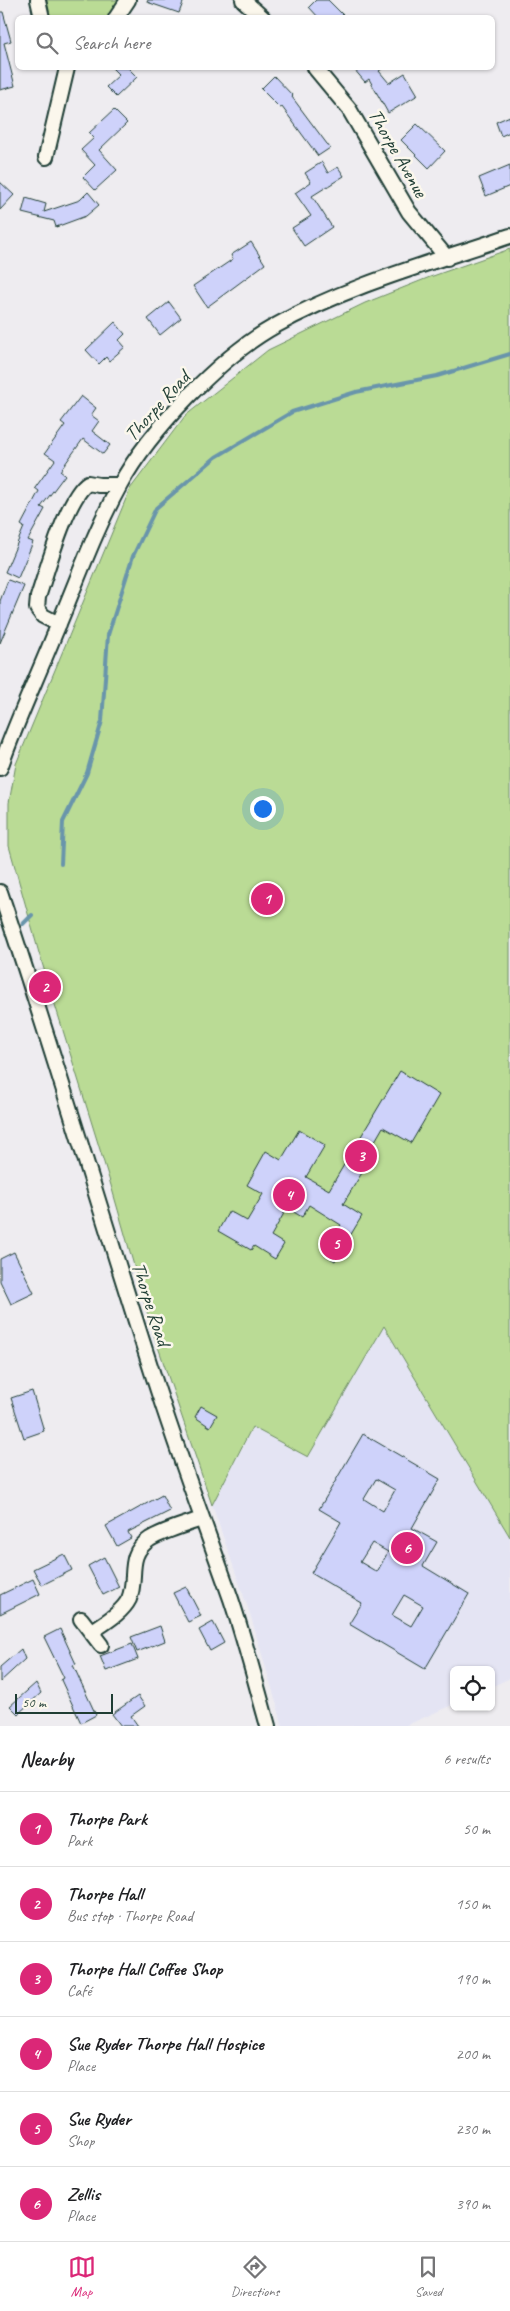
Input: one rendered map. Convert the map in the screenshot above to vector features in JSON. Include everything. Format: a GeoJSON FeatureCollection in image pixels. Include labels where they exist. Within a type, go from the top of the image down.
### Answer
{"type":"FeatureCollection","features":[{"type":"Feature","properties":{"kind":"street"},"geometry":{"type":"LineString","coordinates":[[38,0],[41,15]]}},
{"type":"Feature","properties":{"kind":"street"},"geometry":{"type":"LineString","coordinates":[[118,15],[128,0]]}},
{"type":"Feature","properties":{"kind":"street"},"geometry":{"type":"LineString","coordinates":[[243,0],[260,15]]}},
{"type":"Feature","properties":{"kind":"street"},"geometry":{"type":"LineString","coordinates":[[46,157],[67,70]]}},
{"type":"Feature","properties":{"kind":"street","name":"Thorpe Avenue"},"geometry":{"type":"LineString","coordinates":[[317,70],[349,109],[409,212],[447,258]]}},
{"type":"Feature","properties":{"kind":"street","name":"Thorpe Road"},"geometry":{"type":"LineString","coordinates":[[0,768],[87,556],[120,485],[137,458],[167,420],[226,361],[274,326],[358,288],[510,236]]}},
{"type":"Feature","properties":{"kind":"street"},"geometry":{"type":"LineString","coordinates":[[59,624],[43,616],[36,608],[41,588],[70,506],[80,488],[88,483],[120,485]]}},
{"type":"Feature","properties":{"kind":"street","name":"Thorpe Road"},"geometry":{"type":"LineString","coordinates":[[0,892],[34,992],[49,1048],[154,1379],[231,1601],[268,1726]]}},
{"type":"Feature","properties":{"kind":"street"},"geometry":{"type":"LineString","coordinates":[[91,1632],[119,1611],[128,1599],[132,1586],[132,1564],[139,1551],[150,1540],[201,1519]]}},
{"type":"Feature","properties":{"kind":"street"},"geometry":{"type":"LineString","coordinates":[[81,1620],[101,1645]]}},
{"type":"Feature","properties":{"kind":"shaded area"},"geometry":{"type":"Polygon","coordinates":[[[384,1326],[510,1537],[510,1678],[495,1685],[495,1666],[450,1666],[450,1706],[405,1726],[283,1726],[250,1614],[212,1505],[253,1427],[308,1456],[384,1326]]]}},
{"type":"Feature","properties":{"kind":"green space"},"geometry":{"type":"Polygon","coordinates":[[[43,0],[121,0],[112,15],[47,15],[43,0]]]}},
{"type":"Feature","properties":{"kind":"green space"},"geometry":{"type":"Polygon","coordinates":[[[510,249],[510,1537],[384,1326],[308,1457],[252,1427],[212,1505],[153,1332],[110,1182],[39,953],[9,846],[9,803],[16,764],[130,489],[185,416],[268,350],[365,303],[430,277],[510,249]]]}},
{"type":"Feature","properties":{"kind":"building"},"geometry":{"type":"Polygon","coordinates":[[[148,0],[184,0],[179,13],[147,2],[148,0]]]}},
{"type":"Feature","properties":{"kind":"building"},"geometry":{"type":"Polygon","coordinates":[[[316,0],[328,0],[343,15],[316,15],[309,7],[316,0]]]}},
{"type":"Feature","properties":{"kind":"building"},"geometry":{"type":"Polygon","coordinates":[[[0,12],[3,12],[11,41],[4,43],[15,86],[0,90],[0,12]]]}},
{"type":"Feature","properties":{"kind":"building"},"geometry":{"type":"Polygon","coordinates":[[[114,70],[130,70],[137,77],[116,97],[106,87],[119,75],[114,70]]]}},
{"type":"Feature","properties":{"kind":"building"},"geometry":{"type":"Polygon","coordinates":[[[355,70],[380,70],[379,71],[389,83],[405,73],[418,95],[388,113],[369,79],[365,82],[355,70]]]}},
{"type":"Feature","properties":{"kind":"building"},"geometry":{"type":"Polygon","coordinates":[[[274,76],[293,96],[330,148],[318,156],[282,107],[280,108],[261,89],[274,76]]]}},
{"type":"Feature","properties":{"kind":"building"},"geometry":{"type":"Polygon","coordinates":[[[114,110],[127,123],[99,150],[117,170],[95,190],[83,177],[95,165],[81,150],[94,138],[89,133],[114,110]]]}},
{"type":"Feature","properties":{"kind":"building"},"geometry":{"type":"Polygon","coordinates":[[[510,116],[510,132],[501,136],[496,122],[510,116]]]}},
{"type":"Feature","properties":{"kind":"building"},"geometry":{"type":"Polygon","coordinates":[[[417,124],[445,151],[429,168],[401,140],[417,124]]]}},
{"type":"Feature","properties":{"kind":"building"},"geometry":{"type":"Polygon","coordinates":[[[322,162],[328,173],[338,167],[344,176],[312,196],[332,227],[304,246],[292,228],[311,216],[295,193],[311,182],[305,173],[322,162]]]}},
{"type":"Feature","properties":{"kind":"building"},"geometry":{"type":"Polygon","coordinates":[[[510,165],[510,186],[486,196],[479,178],[510,165]]]}},
{"type":"Feature","properties":{"kind":"building"},"geometry":{"type":"Polygon","coordinates":[[[0,182],[14,195],[0,210],[0,182]]]}},
{"type":"Feature","properties":{"kind":"building"},"geometry":{"type":"Polygon","coordinates":[[[88,192],[99,205],[86,216],[56,227],[54,221],[22,213],[26,198],[46,204],[44,212],[80,200],[88,192]]]}},
{"type":"Feature","properties":{"kind":"building"},"geometry":{"type":"Polygon","coordinates":[[[251,242],[265,264],[207,307],[193,286],[233,259],[231,255],[251,242]]]}},
{"type":"Feature","properties":{"kind":"building"},"geometry":{"type":"Polygon","coordinates":[[[169,302],[181,318],[160,335],[148,319],[169,302]]]}},
{"type":"Feature","properties":{"kind":"building"},"geometry":{"type":"Polygon","coordinates":[[[115,322],[125,334],[119,340],[125,347],[109,361],[106,357],[99,364],[86,350],[115,322]]]}},
{"type":"Feature","properties":{"kind":"building"},"geometry":{"type":"Polygon","coordinates":[[[81,396],[96,408],[91,415],[99,421],[92,431],[110,445],[103,454],[83,439],[60,471],[65,475],[41,507],[45,509],[28,540],[33,542],[18,578],[5,572],[24,527],[21,525],[39,491],[35,488],[55,460],[45,453],[65,425],[61,422],[81,396]]]}},
{"type":"Feature","properties":{"kind":"building"},"geometry":{"type":"Polygon","coordinates":[[[8,580],[24,586],[0,643],[0,601],[8,580]]]}},
{"type":"Feature","properties":{"kind":"building"},"geometry":{"type":"Polygon","coordinates":[[[400,1071],[439,1095],[411,1143],[383,1127],[372,1146],[377,1148],[343,1204],[362,1216],[335,1261],[324,1254],[341,1225],[309,1205],[302,1217],[287,1208],[271,1236],[284,1244],[275,1259],[254,1246],[251,1250],[218,1231],[229,1211],[247,1221],[263,1194],[247,1185],[266,1151],[281,1160],[299,1130],[325,1145],[306,1177],[329,1190],[400,1071]]]}},
{"type":"Feature","properties":{"kind":"building"},"geometry":{"type":"Polygon","coordinates":[[[14,1252],[34,1293],[11,1304],[0,1281],[0,1259],[14,1252]]]}},
{"type":"Feature","properties":{"kind":"building"},"geometry":{"type":"Polygon","coordinates":[[[32,1391],[44,1431],[24,1438],[11,1398],[32,1391]]]}},
{"type":"Feature","properties":{"kind":"building"},"geometry":{"type":"Polygon","coordinates":[[[201,1406],[217,1415],[210,1427],[195,1417],[201,1406]]]}},
{"type":"Feature","properties":{"kind":"building"},"geometry":{"type":"Polygon","coordinates":[[[363,1434],[440,1479],[412,1528],[437,1542],[423,1566],[469,1594],[425,1669],[349,1624],[362,1603],[311,1573],[341,1522],[319,1509],[363,1434]],[[376,1479],[364,1499],[383,1511],[395,1490],[376,1479]],[[372,1543],[360,1562],[377,1572],[388,1552],[372,1543]],[[404,1595],[392,1615],[411,1626],[423,1606],[404,1595]]]}},
{"type":"Feature","properties":{"kind":"building"},"geometry":{"type":"Polygon","coordinates":[[[162,1495],[170,1511],[128,1532],[131,1538],[117,1546],[106,1526],[162,1495]]]}},
{"type":"Feature","properties":{"kind":"building"},"geometry":{"type":"Polygon","coordinates":[[[64,1554],[72,1570],[42,1585],[33,1569],[64,1554]]]}},
{"type":"Feature","properties":{"kind":"building"},"geometry":{"type":"Polygon","coordinates":[[[104,1557],[119,1587],[103,1595],[88,1566],[104,1557]]]}},
{"type":"Feature","properties":{"kind":"building"},"geometry":{"type":"Polygon","coordinates":[[[33,1579],[40,1594],[0,1614],[0,1595],[33,1579]]]}},
{"type":"Feature","properties":{"kind":"building"},"geometry":{"type":"Polygon","coordinates":[[[186,1587],[201,1616],[188,1622],[173,1593],[186,1587]]]}},
{"type":"Feature","properties":{"kind":"building"},"geometry":{"type":"Polygon","coordinates":[[[213,1622],[224,1643],[210,1651],[199,1630],[213,1622]]]}},
{"type":"Feature","properties":{"kind":"building"},"geometry":{"type":"Polygon","coordinates":[[[160,1626],[165,1641],[137,1652],[131,1637],[160,1626]]]}},
{"type":"Feature","properties":{"kind":"building"},"geometry":{"type":"Polygon","coordinates":[[[60,1629],[76,1664],[73,1665],[96,1715],[81,1723],[61,1680],[64,1678],[44,1637],[60,1629]]]}},
{"type":"Feature","properties":{"kind":"building"},"geometry":{"type":"Polygon","coordinates":[[[132,1644],[138,1659],[106,1671],[100,1656],[132,1644]]]}},
{"type":"Feature","properties":{"kind":"building"},"geometry":{"type":"Polygon","coordinates":[[[21,1649],[25,1659],[0,1682],[0,1667],[21,1649]]]}},
{"type":"Feature","properties":{"kind":"building"},"geometry":{"type":"Polygon","coordinates":[[[36,1683],[41,1693],[18,1714],[10,1706],[36,1683]]]}},
{"type":"Feature","properties":{"kind":"building"},"geometry":{"type":"Polygon","coordinates":[[[138,1696],[145,1706],[131,1716],[138,1726],[121,1726],[112,1714],[138,1696]]]}},
{"type":"Feature","properties":{"kind":"waterway"},"geometry":{"type":"LineString","coordinates":[[61,864],[63,822],[87,773],[102,721],[108,635],[133,556],[156,508],[216,457],[292,412],[356,392],[437,376],[510,354]]}},
{"type":"Feature","properties":{"kind":"waterway"},"geometry":{"type":"LineString","coordinates":[[23,924],[32,915]]}},
{"type":"Feature","properties":{"kind":"place","name":"Thorpe Park"},"geometry":{"type":"Point","coordinates":[267,899]}},
{"type":"Feature","properties":{"kind":"place","name":"Thorpe Hall"},"geometry":{"type":"Point","coordinates":[45,987]}},
{"type":"Feature","properties":{"kind":"place","name":"Thorpe Hall Coffee Shop"},"geometry":{"type":"Point","coordinates":[361,1156]}},
{"type":"Feature","properties":{"kind":"place","name":"Sue Ryder Thorpe Hall Hospice"},"geometry":{"type":"Point","coordinates":[289,1195]}},
{"type":"Feature","properties":{"kind":"place","name":"Sue Ryder"},"geometry":{"type":"Point","coordinates":[336,1244]}},
{"type":"Feature","properties":{"kind":"place","name":"Zellis"},"geometry":{"type":"Point","coordinates":[407,1548]}}]}
